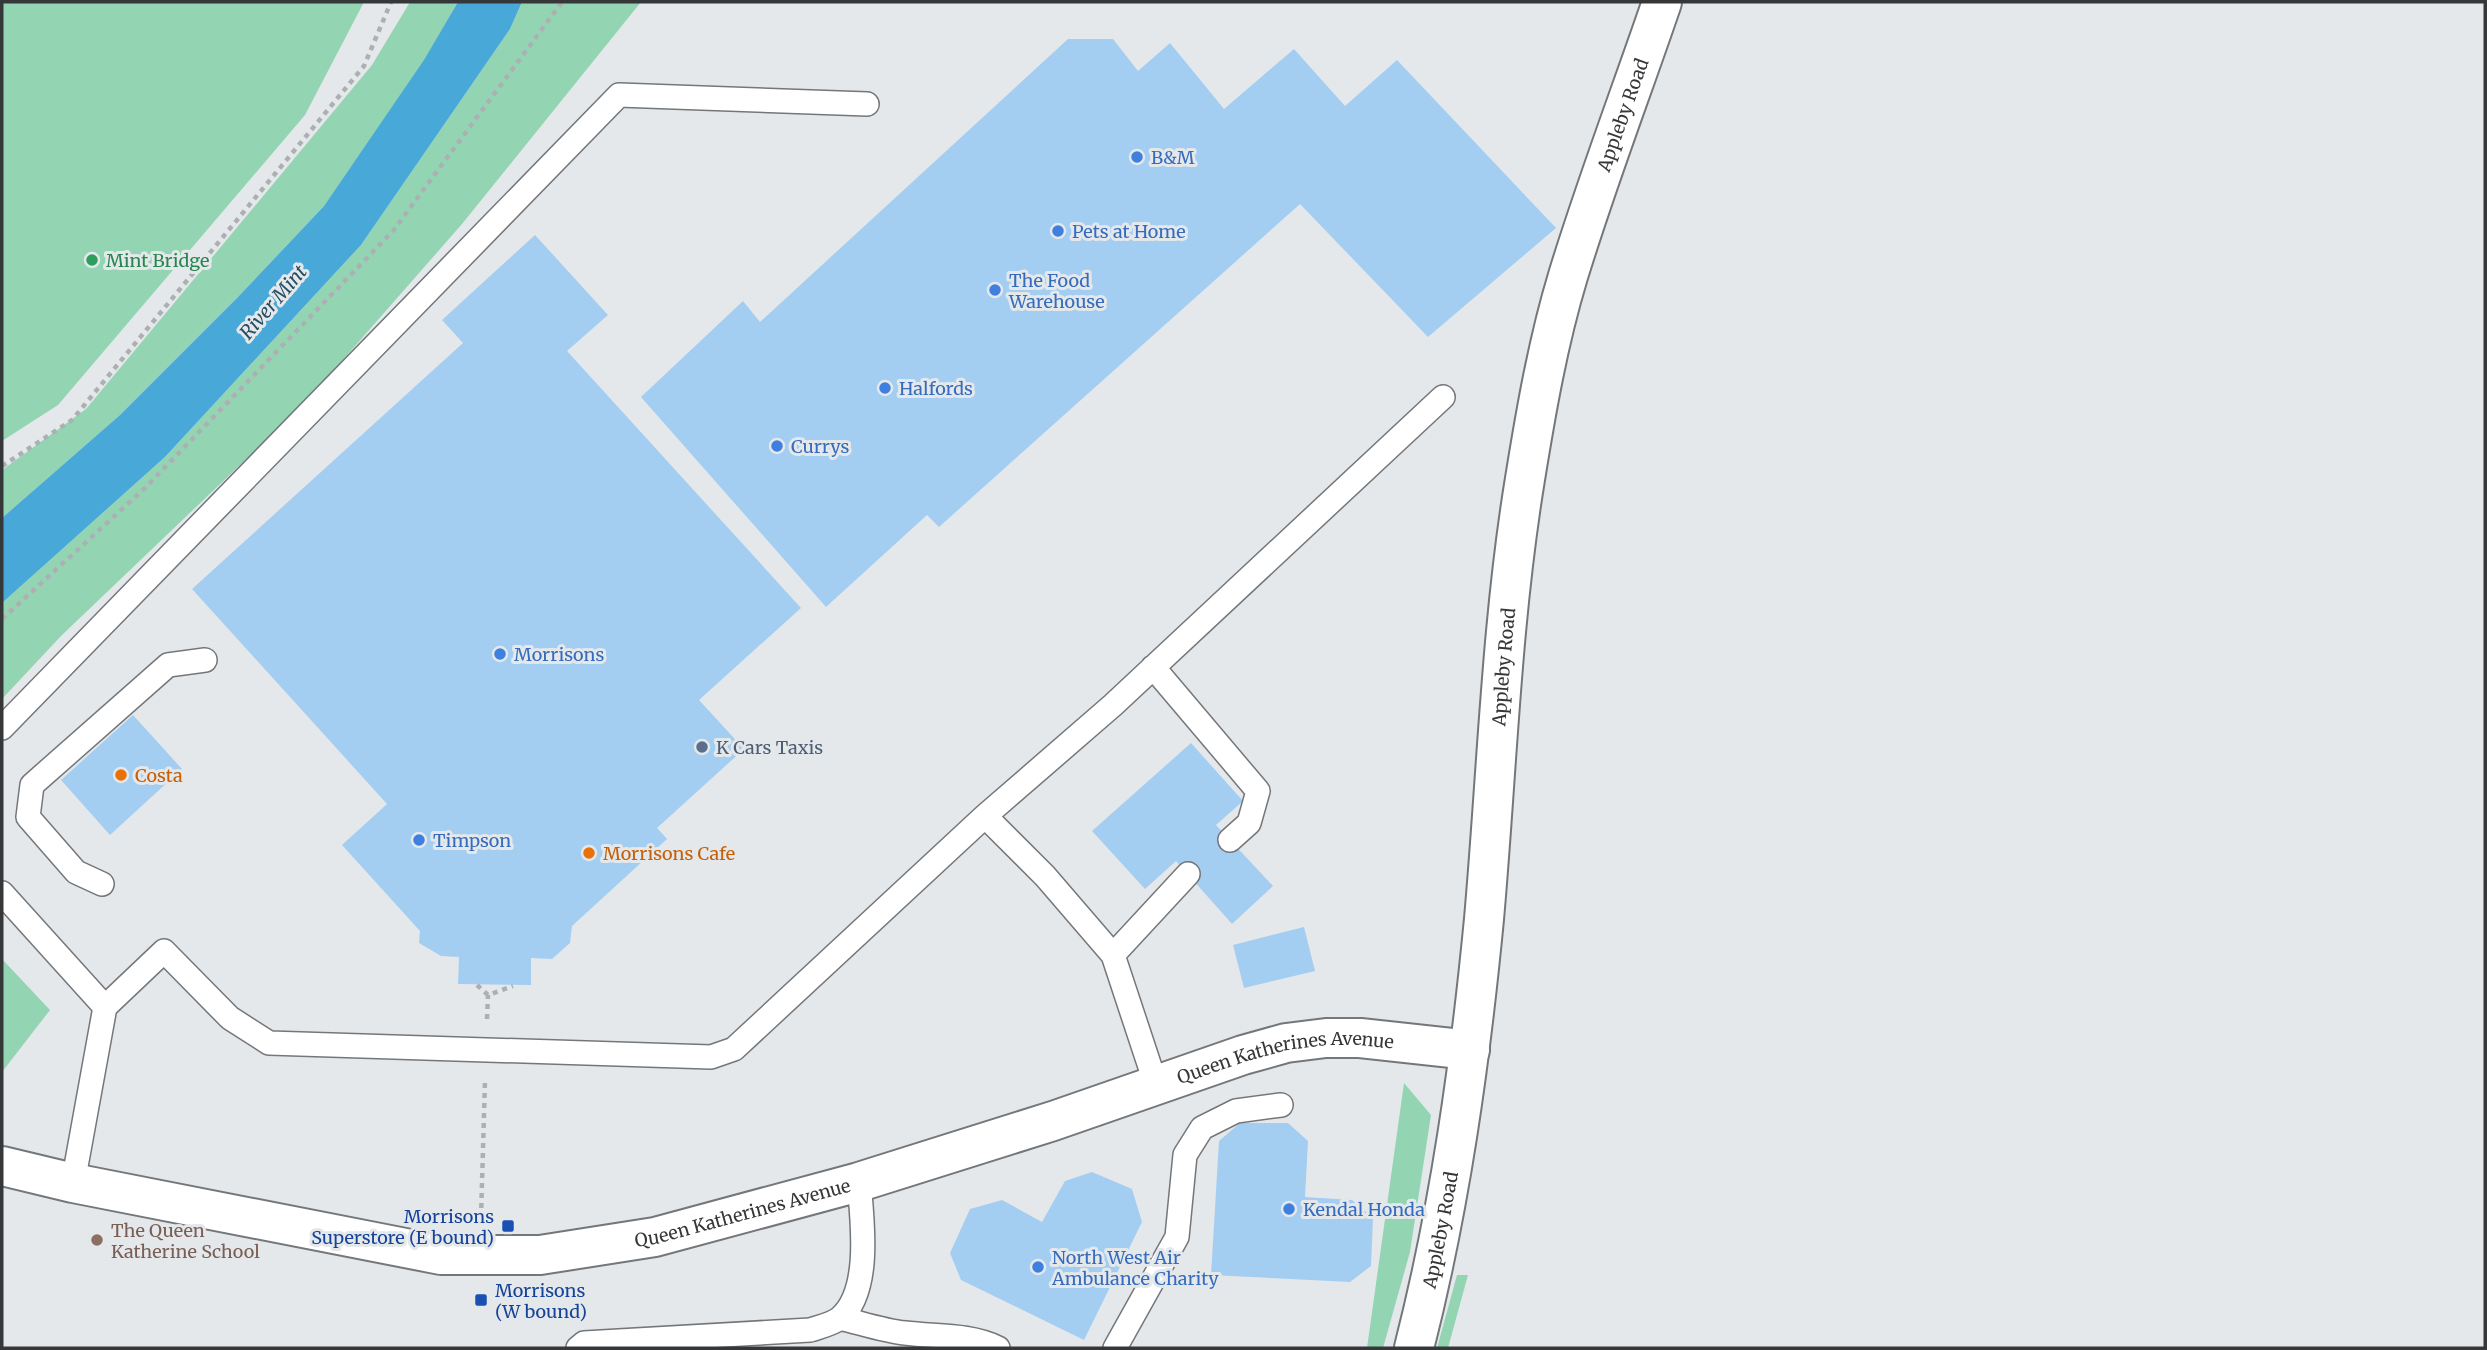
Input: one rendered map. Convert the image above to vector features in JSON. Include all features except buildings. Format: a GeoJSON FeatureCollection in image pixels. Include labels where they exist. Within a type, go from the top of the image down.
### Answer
{"type":"FeatureCollection","features":[{"type":"Feature","properties":{"kind":"street","name":"Appleby Road"},"geometry":{"type":"LineString","coordinates":[[1414,1348],[1450,1184],[1470,1051],[1484,916],[1503,661],[1524,483],[1544,366],[1568,277],[1662,2]]}},
{"type":"Feature","properties":{"kind":"street","name":"Queen Katherines Avenue"},"geometry":{"type":"LineString","coordinates":[[2,1166],[73,1183],[441,1255],[540,1255],[655,1237],[859,1182],[1286,1043],[1326,1038],[1360,1038],[1470,1051]]}},
{"type":"Feature","properties":{"kind":"lane"},"geometry":{"type":"LineString","coordinates":[[2,728],[619,95],[867,104]]}},
{"type":"Feature","properties":{"kind":"lane"},"geometry":{"type":"LineString","coordinates":[[73,1183],[105,1007],[164,951],[230,1018],[269,1043],[711,1058],[734,1049],[985,816],[1153,667],[1443,397]]}},
{"type":"Feature","properties":{"kind":"lane"},"geometry":{"type":"LineString","coordinates":[[102,884],[76,872],[28,817],[32,785],[168,665],[205,660]]}},
{"type":"Feature","properties":{"kind":"lane"},"geometry":{"type":"LineString","coordinates":[[1153,667],[1258,791],[1248,823],[1230,840]]}},
{"type":"Feature","properties":{"kind":"lane"},"geometry":{"type":"LineString","coordinates":[[985,816],[1045,876],[1113,956],[1156,1085]]}},
{"type":"Feature","properties":{"kind":"lane"},"geometry":{"type":"LineString","coordinates":[[1113,956],[1188,874]]}},
{"type":"Feature","properties":{"kind":"lane"},"geometry":{"type":"LineString","coordinates":[[2,893],[105,1007]]}},
{"type":"Feature","properties":{"kind":"lane"},"geometry":{"type":"LineString","coordinates":[[1115,1348],[1177,1237],[1185,1154],[1202,1128],[1236,1111],[1281,1105]]}},
{"type":"Feature","properties":{"kind":"lane"},"geometry":{"type":"LineString","coordinates":[[578,1348],[584,1343],[649,1343],[810,1330],[840,1318],[858,1292],[862,1260],[859,1182]]}},
{"type":"Feature","properties":{"kind":"lane"},"geometry":{"type":"LineString","coordinates":[[840,1318],[904,1333],[948,1335],[984,1342],[999,1348]]}},
{"type":"Feature","properties":{"kind":"path"},"geometry":{"type":"LineString","coordinates":[[2,466],[72,420],[364,66],[391,2]]}},
{"type":"Feature","properties":{"kind":"path"},"geometry":{"type":"LineString","coordinates":[[2,620],[144,489],[393,231],[562,2]]}},
{"type":"Feature","properties":{"kind":"path"},"geometry":{"type":"LineString","coordinates":[[477,985],[488,995],[480,1255]]}},
{"type":"Feature","properties":{"kind":"path"},"geometry":{"type":"LineString","coordinates":[[488,995],[513,986]]}},
{"type":"Feature","properties":{"kind":"green space","name":"Mint Bridge"},"geometry":{"type":"Polygon","coordinates":[[[2,2],[364,2],[305,115],[58,405],[2,441],[2,2]]]}},
{"type":"Feature","properties":{"kind":"green space"},"geometry":{"type":"Polygon","coordinates":[[[410,2],[458,2],[425,60],[324,206],[120,415],[2,518],[2,470],[86,409],[372,65],[410,2]]]}},
{"type":"Feature","properties":{"kind":"green space"},"geometry":{"type":"Polygon","coordinates":[[[522,2],[641,2],[462,224],[306,402],[61,636],[2,699],[2,603],[165,457],[361,245],[510,29],[522,2]]]}},
{"type":"Feature","properties":{"kind":"green space"},"geometry":{"type":"Polygon","coordinates":[[[2,959],[50,1010],[2,1072],[2,959]]]}},
{"type":"Feature","properties":{"kind":"green space"},"geometry":{"type":"Polygon","coordinates":[[[1404,1083],[1431,1115],[1410,1252],[1383,1348],[1367,1348],[1404,1083]]]}},
{"type":"Feature","properties":{"kind":"green space"},"geometry":{"type":"Polygon","coordinates":[[[1457,1275],[1468,1275],[1448,1348],[1437,1348],[1457,1275]]]}},
{"type":"Feature","properties":{"kind":"water","name":"River Mint"},"geometry":{"type":"Polygon","coordinates":[[[458,2],[522,2],[510,29],[361,245],[165,457],[2,603],[2,518],[120,415],[324,206],[424,60],[458,2]]]}},
{"type":"Feature","properties":{"kind":"place","name":"B&M"},"geometry":{"type":"Point","coordinates":[1137,157]}},
{"type":"Feature","properties":{"kind":"place","name":"Pets at Home"},"geometry":{"type":"Point","coordinates":[1058,231]}},
{"type":"Feature","properties":{"kind":"place","name":"Mint Bridge"},"geometry":{"type":"Point","coordinates":[92,260]}},
{"type":"Feature","properties":{"kind":"place","name":"The Food Warehouse"},"geometry":{"type":"Point","coordinates":[995,290]}},
{"type":"Feature","properties":{"kind":"place","name":"Halfords"},"geometry":{"type":"Point","coordinates":[885,388]}},
{"type":"Feature","properties":{"kind":"place","name":"Currys"},"geometry":{"type":"Point","coordinates":[777,446]}},
{"type":"Feature","properties":{"kind":"place","name":"Morrisons"},"geometry":{"type":"Point","coordinates":[500,654]}},
{"type":"Feature","properties":{"kind":"place","name":"K Cars Taxis"},"geometry":{"type":"Point","coordinates":[702,747]}},
{"type":"Feature","properties":{"kind":"place","name":"Costa"},"geometry":{"type":"Point","coordinates":[121,775]}},
{"type":"Feature","properties":{"kind":"place","name":"Timpson"},"geometry":{"type":"Point","coordinates":[419,840]}},
{"type":"Feature","properties":{"kind":"place","name":"Morrisons Cafe"},"geometry":{"type":"Point","coordinates":[589,853]}},
{"type":"Feature","properties":{"kind":"place","name":"Kendal Honda"},"geometry":{"type":"Point","coordinates":[1289,1209]}},
{"type":"Feature","properties":{"kind":"place","name":"Morrisons Superstore (E bound)"},"geometry":{"type":"Point","coordinates":[508,1226]}},
{"type":"Feature","properties":{"kind":"place","name":"The Queen Katherine School"},"geometry":{"type":"Point","coordinates":[97,1240]}},
{"type":"Feature","properties":{"kind":"place","name":"North West Air Ambulance Charity"},"geometry":{"type":"Point","coordinates":[1038,1267]}},
{"type":"Feature","properties":{"kind":"place","name":"Morrisons (W bound)"},"geometry":{"type":"Point","coordinates":[481,1300]}}]}
